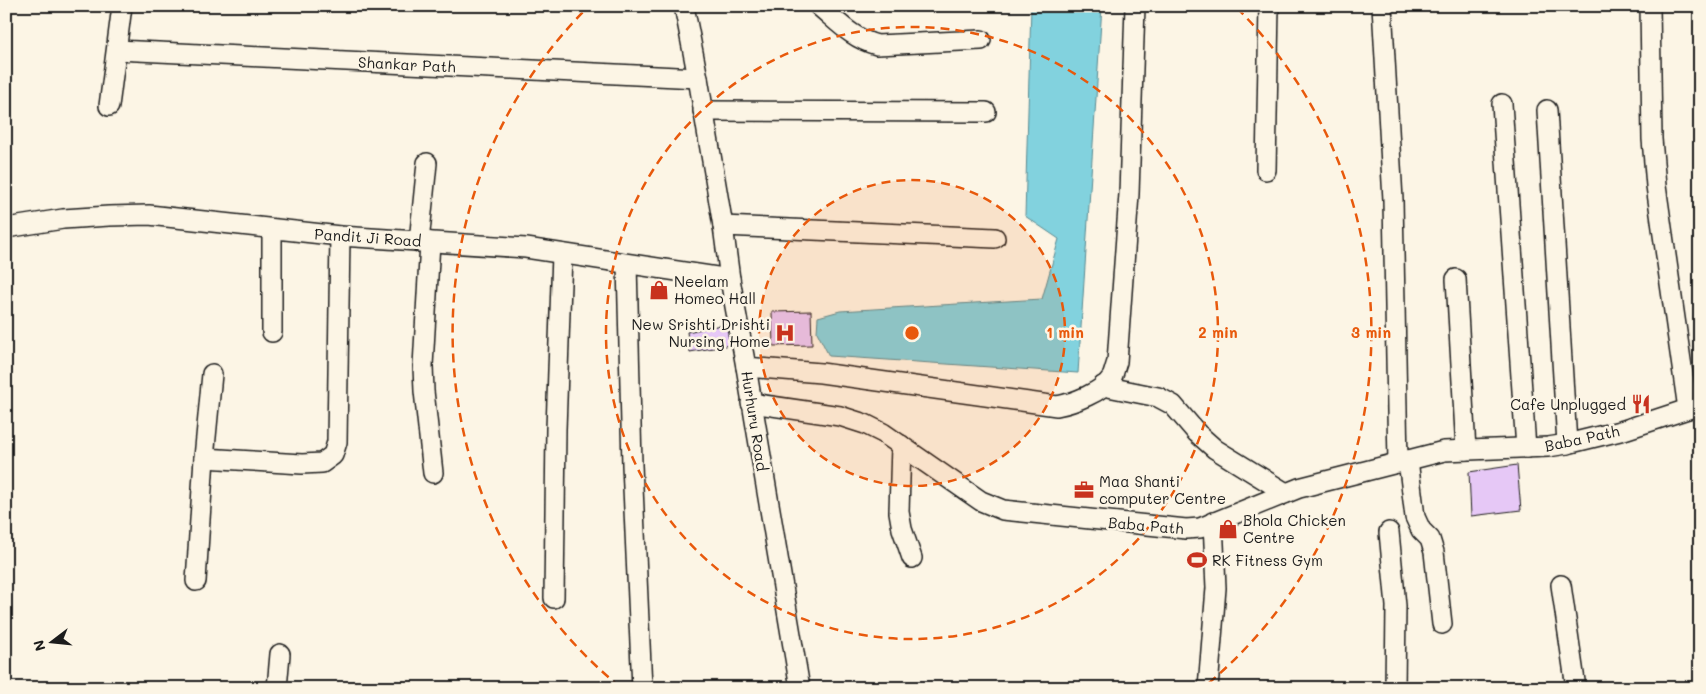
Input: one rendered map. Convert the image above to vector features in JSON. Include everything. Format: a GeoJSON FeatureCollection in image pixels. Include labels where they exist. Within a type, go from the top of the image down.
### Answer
{"type":"FeatureCollection","features":[{"type":"Feature","properties":{"kind":"street"},"geometry":{"type":"LineString","coordinates":[[109,106],[122,6]]}},
{"type":"Feature","properties":{"kind":"street","name":"Hurhuru Road"},"geometry":{"type":"LineString","coordinates":[[684,6],[724,226],[730,279],[800,688]]}},
{"type":"Feature","properties":{"kind":"street"},"geometry":{"type":"LineString","coordinates":[[819,6],[851,34],[864,42],[877,45],[981,40]]}},
{"type":"Feature","properties":{"kind":"street"},"geometry":{"type":"LineString","coordinates":[[746,367],[820,373],[1057,406],[1074,402],[1103,386],[1112,377],[1117,362],[1129,194],[1135,6]]}},
{"type":"Feature","properties":{"kind":"street"},"geometry":{"type":"LineString","coordinates":[[1266,170],[1269,6]]}},
{"type":"Feature","properties":{"kind":"street"},"geometry":{"type":"LineString","coordinates":[[1382,6],[1394,200],[1403,462],[1415,517],[1421,530],[1430,539],[1434,552],[1442,624]]}},
{"type":"Feature","properties":{"kind":"street"},"geometry":{"type":"LineString","coordinates":[[1650,6],[1652,139],[1656,186],[1694,407]]}},
{"type":"Feature","properties":{"kind":"street","name":"Shankar Path"},"geometry":{"type":"LineString","coordinates":[[117,50],[698,78]]}},
{"type":"Feature","properties":{"kind":"street"},"geometry":{"type":"LineString","coordinates":[[1502,104],[1526,448]]}},
{"type":"Feature","properties":{"kind":"street"},"geometry":{"type":"LineString","coordinates":[[1548,110],[1567,444]]}},
{"type":"Feature","properties":{"kind":"street"},"geometry":{"type":"LineString","coordinates":[[703,111],[986,112]]}},
{"type":"Feature","properties":{"kind":"street"},"geometry":{"type":"LineString","coordinates":[[427,163],[423,366],[424,391],[434,473]]}},
{"type":"Feature","properties":{"kind":"street","name":"Pandit Ji Road"},"geometry":{"type":"LineString","coordinates":[[6,228],[72,219],[149,215],[340,236],[526,248],[730,279]]}},
{"type":"Feature","properties":{"kind":"street"},"geometry":{"type":"LineString","coordinates":[[724,226],[995,238]]}},
{"type":"Feature","properties":{"kind":"street"},"geometry":{"type":"LineString","coordinates":[[272,229],[272,332]]}},
{"type":"Feature","properties":{"kind":"street"},"geometry":{"type":"LineString","coordinates":[[204,458],[302,464],[322,463],[333,455],[337,442],[340,236]]}},
{"type":"Feature","properties":{"kind":"street"},"geometry":{"type":"LineString","coordinates":[[554,598],[556,439],[562,254]]}},
{"type":"Feature","properties":{"kind":"street"},"geometry":{"type":"LineString","coordinates":[[627,264],[632,465],[642,688]]}},
{"type":"Feature","properties":{"kind":"street"},"geometry":{"type":"LineString","coordinates":[[1456,279],[1466,450]]}},
{"type":"Feature","properties":{"kind":"street"},"geometry":{"type":"LineString","coordinates":[[196,580],[212,374]]}},
{"type":"Feature","properties":{"kind":"street"},"geometry":{"type":"LineString","coordinates":[[1103,386],[1158,397],[1173,405],[1197,433],[1215,449],[1286,493]]}},
{"type":"Feature","properties":{"kind":"street","name":"Baba Path"},"geometry":{"type":"LineString","coordinates":[[751,403],[840,416],[865,424],[884,433],[981,501],[1003,510],[1186,529],[1200,528],[1299,488],[1444,451],[1526,448],[1567,444],[1624,430],[1694,407]]}},
{"type":"Feature","properties":{"kind":"street"},"geometry":{"type":"LineString","coordinates":[[901,445],[899,512],[902,529],[912,558]]}},
{"type":"Feature","properties":{"kind":"street"},"geometry":{"type":"LineString","coordinates":[[1208,688],[1216,573],[1213,522]]}},
{"type":"Feature","properties":{"kind":"street"},"geometry":{"type":"LineString","coordinates":[[1389,532],[1396,606],[1395,688]]}},
{"type":"Feature","properties":{"kind":"street"},"geometry":{"type":"LineString","coordinates":[[1562,585],[1576,688]]}},
{"type":"Feature","properties":{"kind":"street"},"geometry":{"type":"LineString","coordinates":[[277,688],[280,654]]}},
{"type":"Feature","properties":{"kind":"water"},"geometry":{"type":"Polygon","coordinates":[[[1031,6],[1102,6],[1078,373],[829,356],[817,332],[818,317],[840,311],[1042,299],[1059,239],[1025,216],[1031,6]]]}},
{"type":"Feature","properties":{"kind":"building"},"geometry":{"type":"Polygon","coordinates":[[[811,311],[812,345],[773,346],[772,312],[811,311]]]}},
{"type":"Feature","properties":{"kind":"building"},"geometry":{"type":"Polygon","coordinates":[[[726,324],[730,345],[690,352],[687,332],[726,324]]]}},
{"type":"Feature","properties":{"kind":"building"},"geometry":{"type":"Polygon","coordinates":[[[1517,465],[1521,510],[1471,516],[1469,472],[1517,465]]]}},
{"type":"Feature","properties":{"kind":"place","name":"Neelam Homeo Hall"},"geometry":{"type":"Point","coordinates":[659,290]}},
{"type":"Feature","properties":{"kind":"place","name":"New Srishti Drishti Nursing Home"},"geometry":{"type":"Point","coordinates":[785,333]}},
{"type":"Feature","properties":{"kind":"place","name":"Cafe Unplugged"},"geometry":{"type":"Point","coordinates":[1641,404]}},
{"type":"Feature","properties":{"kind":"place","name":"Maa Shanti computer Centre"},"geometry":{"type":"Point","coordinates":[1084,490]}},
{"type":"Feature","properties":{"kind":"place","name":"Bhola Chicken Centre"},"geometry":{"type":"Point","coordinates":[1228,529]}},
{"type":"Feature","properties":{"kind":"place","name":"RK Fitness Gym"},"geometry":{"type":"Point","coordinates":[1197,560]}}]}
